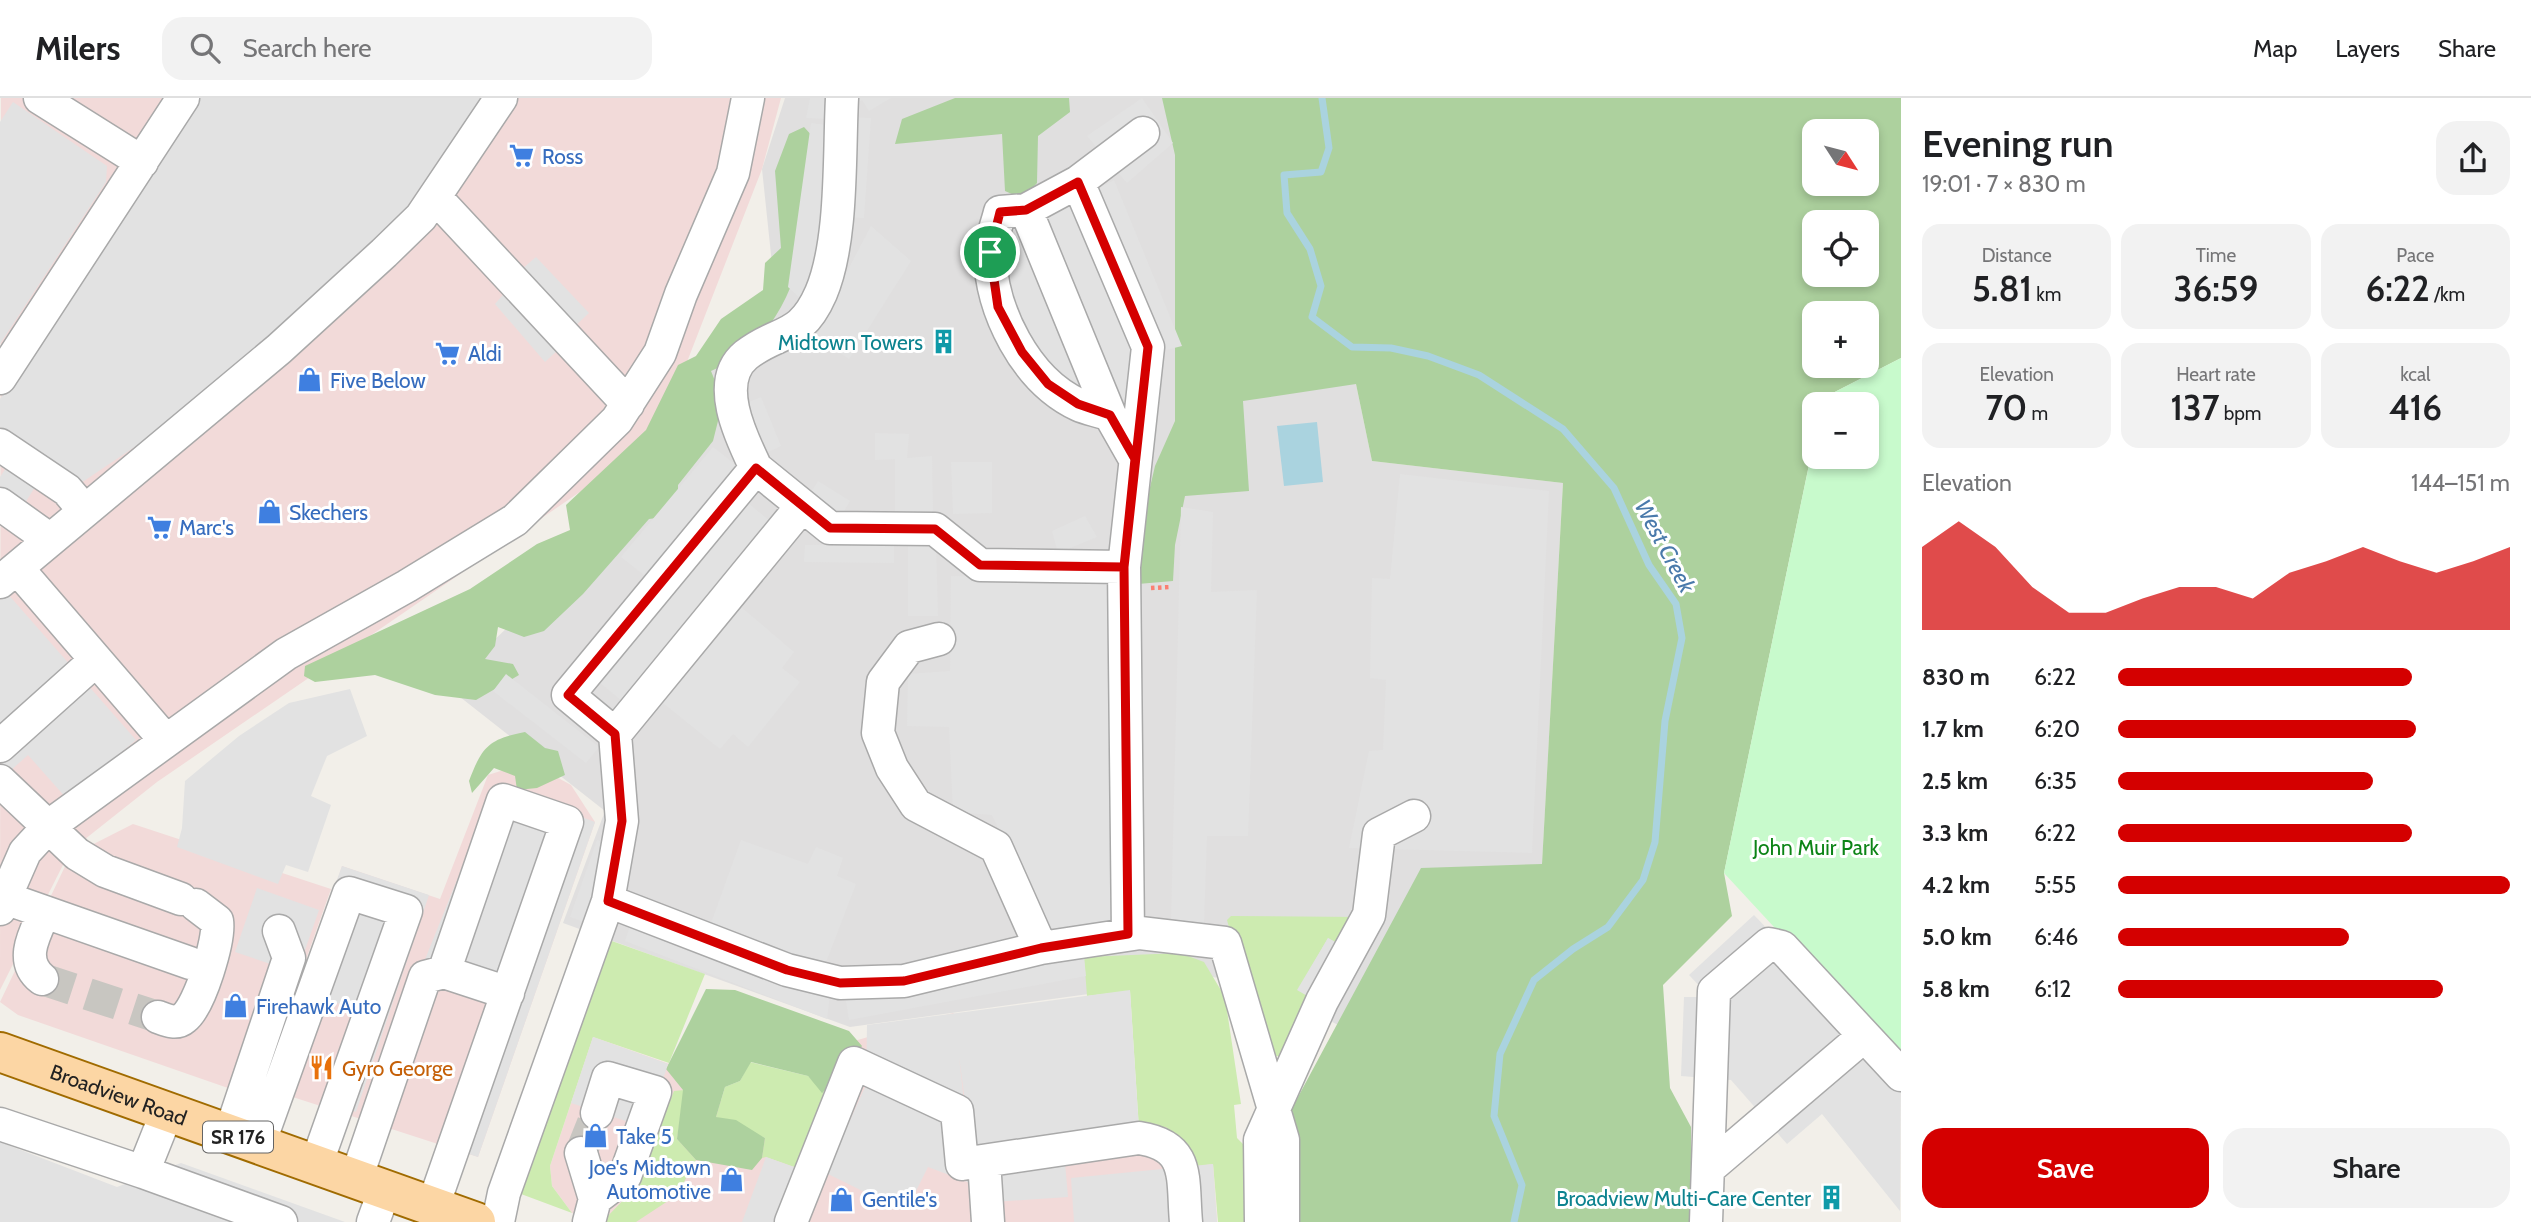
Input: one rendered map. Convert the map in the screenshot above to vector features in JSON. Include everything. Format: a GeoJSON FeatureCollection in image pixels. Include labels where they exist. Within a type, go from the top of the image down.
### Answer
{"type":"FeatureCollection","features":[{"type":"Feature","properties":{"kind":"main road","name":"Broadview Road"},"geometry":{"type":"LineString","coordinates":[[0,1052],[316,1165],[371,1197],[433,1206],[476,1222]]}},
{"type":"Feature","properties":{"kind":"lane"},"geometry":{"type":"LineString","coordinates":[[40,98],[142,162]]}},
{"type":"Feature","properties":{"kind":"lane"},"geometry":{"type":"LineString","coordinates":[[166,741],[96,660],[9,575],[49,538],[279,349],[412,226],[435,197],[501,98]]}},
{"type":"Feature","properties":{"kind":"lane"},"geometry":{"type":"LineString","coordinates":[[190,963],[44,913],[3,903],[25,852],[49,826],[286,654],[407,586],[515,520],[618,420],[660,354],[681,294],[733,173],[748,98]]}},
{"type":"Feature","properties":{"kind":"lane"},"geometry":{"type":"LineString","coordinates":[[842,98],[833,252],[821,293],[802,326],[744,356],[732,378],[734,422],[756,468],[830,528],[935,529],[980,565],[1131,578]]}},
{"type":"Feature","properties":{"kind":"lane"},"geometry":{"type":"LineString","coordinates":[[0,378],[142,162],[173,101]]}},
{"type":"Feature","properties":{"kind":"lane"},"geometry":{"type":"LineString","coordinates":[[1110,415],[1078,404],[1048,384],[1022,352],[998,307],[990,252],[1000,212],[1026,210],[1078,182],[1143,133]]}},
{"type":"Feature","properties":{"kind":"lane"},"geometry":{"type":"LineString","coordinates":[[1078,182],[1148,347],[1135,459],[1131,578],[1128,934]]}},
{"type":"Feature","properties":{"kind":"lane"},"geometry":{"type":"LineString","coordinates":[[435,197],[628,404]]}},
{"type":"Feature","properties":{"kind":"lane"},"geometry":{"type":"LineString","coordinates":[[1026,210],[1110,415],[1135,459]]}},
{"type":"Feature","properties":{"kind":"lane"},"geometry":{"type":"LineString","coordinates":[[0,445],[67,490],[84,510]]}},
{"type":"Feature","properties":{"kind":"lane"},"geometry":{"type":"LineString","coordinates":[[615,734],[568,695],[756,468]]}},
{"type":"Feature","properties":{"kind":"lane"},"geometry":{"type":"LineString","coordinates":[[0,505],[49,538]]}},
{"type":"Feature","properties":{"kind":"lane"},"geometry":{"type":"LineString","coordinates":[[498,1222],[504,1193],[608,901],[622,821],[615,734],[802,506]]}},
{"type":"Feature","properties":{"kind":"lane"},"geometry":{"type":"LineString","coordinates":[[939,639],[909,647],[883,682],[878,733],[892,768],[916,805],[996,847],[1041,948]]}},
{"type":"Feature","properties":{"kind":"lane"},"geometry":{"type":"LineString","coordinates":[[0,746],[96,660]]}},
{"type":"Feature","properties":{"kind":"lane"},"geometry":{"type":"LineString","coordinates":[[0,781],[78,855],[105,871],[188,902],[217,920],[219,934],[193,1005],[184,1018],[174,1022],[158,1017]]}},
{"type":"Feature","properties":{"kind":"lane"},"geometry":{"type":"LineString","coordinates":[[433,1206],[567,822],[503,800],[444,972]]}},
{"type":"Feature","properties":{"kind":"lane"},"geometry":{"type":"LineString","coordinates":[[1261,1222],[1260,1139],[1322,1001],[1370,915],[1378,834],[1414,816]]}},
{"type":"Feature","properties":{"kind":"lane"},"geometry":{"type":"LineString","coordinates":[[244,1139],[349,893],[406,911],[316,1165]]}},
{"type":"Feature","properties":{"kind":"lane"},"geometry":{"type":"LineString","coordinates":[[608,901],[787,970],[840,983],[904,981],[1041,948],[1128,934],[1140,933],[1225,943],[1272,1111],[1283,1140],[1283,1222]]}},
{"type":"Feature","properties":{"kind":"lane"},"geometry":{"type":"LineString","coordinates":[[42,979],[33,972],[28,954],[44,913]]}},
{"type":"Feature","properties":{"kind":"lane"},"geometry":{"type":"LineString","coordinates":[[244,1139],[289,958],[279,931]]}},
{"type":"Feature","properties":{"kind":"lane"},"geometry":{"type":"LineString","coordinates":[[1706,1222],[1714,991],[1769,944],[1782,947],[1901,1075]]}},
{"type":"Feature","properties":{"kind":"lane"},"geometry":{"type":"LineString","coordinates":[[371,1197],[425,977],[444,972],[508,993]]}},
{"type":"Feature","properties":{"kind":"lane"},"geometry":{"type":"LineString","coordinates":[[1708,1169],[1864,1035]]}},
{"type":"Feature","properties":{"kind":"lane"},"geometry":{"type":"LineString","coordinates":[[791,1222],[854,1063],[957,1111],[973,1163],[974,1219]]}},
{"type":"Feature","properties":{"kind":"lane"},"geometry":{"type":"LineString","coordinates":[[592,1211],[625,1176],[654,1092],[608,1077],[597,1113]]}},
{"type":"Feature","properties":{"kind":"lane"},"geometry":{"type":"LineString","coordinates":[[144,1172],[167,1112]]}},
{"type":"Feature","properties":{"kind":"lane"},"geometry":{"type":"LineString","coordinates":[[0,1124],[281,1222]]}},
{"type":"Feature","properties":{"kind":"lane"},"geometry":{"type":"LineString","coordinates":[[973,1163],[1139,1138],[1160,1141],[1172,1148],[1180,1162],[1186,1222]]}},
{"type":"Feature","properties":{"kind":"lane"},"geometry":{"type":"LineString","coordinates":[[581,1153],[592,1211]]}},
{"type":"Feature","properties":{"kind":"path"},"geometry":{"type":"LineString","coordinates":[[1131,578],[1171,587]]}},
{"type":"Feature","properties":{"kind":"shaded area"},"geometry":{"type":"Polygon","coordinates":[[[1,98],[781,98],[762,169],[657,439],[157,782],[70,851],[0,990],[1,98]]]}},
{"type":"Feature","properties":{"kind":"shaded area"},"geometry":{"type":"Polygon","coordinates":[[[192,98],[481,98],[390,232],[176,419],[81,483],[0,427],[0,399],[192,98]]]}},
{"type":"Feature","properties":{"kind":"shaded area"},"geometry":{"type":"Polygon","coordinates":[[[785,98],[1192,98],[1356,384],[1372,461],[1563,483],[1542,865],[1338,1025],[1261,984],[1212,977],[850,1027],[563,923],[605,811],[446,686],[707,437],[703,368],[776,302],[762,169],[785,98]]]}},
{"type":"Feature","properties":{"kind":"shaded area"},"geometry":{"type":"Polygon","coordinates":[[[810,98],[891,98],[869,111],[862,100],[829,119],[806,118],[810,98]]]}},
{"type":"Feature","properties":{"kind":"shaded area"},"geometry":{"type":"Polygon","coordinates":[[[1142,98],[1173,143],[1127,183],[1087,136],[1142,98]]]}},
{"type":"Feature","properties":{"kind":"shaded area"},"geometry":{"type":"Polygon","coordinates":[[[13,102],[107,166],[106,182],[0,344],[0,122],[13,102]]]}},
{"type":"Feature","properties":{"kind":"shaded area"},"geometry":{"type":"Polygon","coordinates":[[[841,117],[871,118],[864,218],[835,217],[803,301],[788,287],[811,123],[840,127],[841,117]]]}},
{"type":"Feature","properties":{"kind":"shaded area"},"geometry":{"type":"Polygon","coordinates":[[[1114,180],[1182,346],[1134,358],[1134,405],[1116,413],[1062,385],[1028,347],[1001,255],[1005,238],[1114,180]]]}},
{"type":"Feature","properties":{"kind":"shaded area"},"geometry":{"type":"Polygon","coordinates":[[[871,226],[911,261],[849,359],[813,336],[871,226]]]}},
{"type":"Feature","properties":{"kind":"shaded area"},"geometry":{"type":"Polygon","coordinates":[[[536,257],[589,313],[575,326],[522,269],[536,257]]]}},
{"type":"Feature","properties":{"kind":"shaded area"},"geometry":{"type":"Polygon","coordinates":[[[507,290],[559,349],[545,362],[495,304],[507,290]]]}},
{"type":"Feature","properties":{"kind":"shaded area"},"geometry":{"type":"Polygon","coordinates":[[[761,397],[781,446],[764,454],[746,403],[761,397]]]}},
{"type":"Feature","properties":{"kind":"shaded area"},"geometry":{"type":"Polygon","coordinates":[[[875,433],[909,434],[907,458],[932,456],[933,514],[895,515],[895,459],[875,460],[875,433]]]}},
{"type":"Feature","properties":{"kind":"shaded area"},"geometry":{"type":"Polygon","coordinates":[[[713,447],[750,476],[736,493],[782,531],[634,711],[587,672],[658,586],[621,557],[713,447]]]}},
{"type":"Feature","properties":{"kind":"shaded area"},"geometry":{"type":"Polygon","coordinates":[[[951,462],[992,462],[992,513],[953,514],[951,462]]]}},
{"type":"Feature","properties":{"kind":"shaded area"},"geometry":{"type":"Polygon","coordinates":[[[6,468],[35,487],[25,503],[0,486],[0,477],[6,468]]]}},
{"type":"Feature","properties":{"kind":"shaded area"},"geometry":{"type":"Polygon","coordinates":[[[1400,474],[1549,491],[1532,853],[1349,848],[1369,751],[1383,750],[1386,680],[1370,678],[1372,578],[1390,579],[1400,474]]]}},
{"type":"Feature","properties":{"kind":"shaded area"},"geometry":{"type":"Polygon","coordinates":[[[818,481],[850,501],[841,516],[809,495],[818,481]]]}},
{"type":"Feature","properties":{"kind":"shaded area"},"geometry":{"type":"Polygon","coordinates":[[[1181,507],[1213,512],[1211,592],[1257,590],[1248,836],[1207,836],[1204,923],[1171,922],[1181,507]]]}},
{"type":"Feature","properties":{"kind":"shaded area"},"geometry":{"type":"Polygon","coordinates":[[[1085,516],[1097,537],[1058,553],[1052,531],[1085,516]]]}},
{"type":"Feature","properties":{"kind":"shaded area"},"geometry":{"type":"Polygon","coordinates":[[[936,543],[938,616],[908,616],[908,545],[936,543]]]}},
{"type":"Feature","properties":{"kind":"shaded area"},"geometry":{"type":"Polygon","coordinates":[[[894,544],[894,563],[804,562],[805,545],[894,544]]]}},
{"type":"Feature","properties":{"kind":"shaded area"},"geometry":{"type":"Polygon","coordinates":[[[951,576],[1113,579],[1115,925],[1046,929],[992,815],[953,812],[949,727],[907,726],[908,674],[950,671],[951,576]]]}},
{"type":"Feature","properties":{"kind":"shaded area"},"geometry":{"type":"Polygon","coordinates":[[[7,593],[136,740],[67,799],[28,755],[10,771],[0,762],[0,600],[7,593]]]}},
{"type":"Feature","properties":{"kind":"shaded area"},"geometry":{"type":"Polygon","coordinates":[[[740,606],[794,652],[782,668],[800,682],[748,747],[733,734],[720,749],[663,703],[740,606]]]}},
{"type":"Feature","properties":{"kind":"shaded area"},"geometry":{"type":"Polygon","coordinates":[[[506,674],[599,747],[586,763],[493,691],[506,674]]]}},
{"type":"Feature","properties":{"kind":"shaded area"},"geometry":{"type":"Polygon","coordinates":[[[350,689],[367,736],[327,756],[311,796],[331,805],[308,872],[286,865],[278,884],[177,847],[182,828],[185,781],[239,736],[289,703],[350,689]]]}},
{"type":"Feature","properties":{"kind":"shaded area"},"geometry":{"type":"Polygon","coordinates":[[[529,762],[571,785],[595,822],[478,1157],[268,1089],[342,866],[440,899],[488,775],[529,762]]]}},
{"type":"Feature","properties":{"kind":"shaded area"},"geometry":{"type":"Polygon","coordinates":[[[495,785],[595,822],[478,1157],[454,1149],[502,1000],[420,972],[495,785]]]}},
{"type":"Feature","properties":{"kind":"shaded area"},"geometry":{"type":"Polygon","coordinates":[[[133,824],[331,889],[257,1098],[18,1015],[0,1002],[70,856],[133,824]]]}},
{"type":"Feature","properties":{"kind":"shaded area"},"geometry":{"type":"Polygon","coordinates":[[[597,840],[611,845],[584,922],[570,917],[597,840]]]}},
{"type":"Feature","properties":{"kind":"shaded area"},"geometry":{"type":"Polygon","coordinates":[[[741,840],[808,864],[816,847],[843,858],[837,876],[856,884],[820,978],[832,981],[827,1019],[625,941],[635,911],[706,937],[741,840]]]}},
{"type":"Feature","properties":{"kind":"shaded area"},"geometry":{"type":"Polygon","coordinates":[[[342,866],[429,895],[356,1112],[335,1104],[368,1014],[315,995],[281,1087],[263,1081],[342,866]]]}},
{"type":"Feature","properties":{"kind":"shaded area"},"geometry":{"type":"Polygon","coordinates":[[[257,888],[319,910],[297,973],[235,952],[257,888]]]}},
{"type":"Feature","properties":{"kind":"shaded area"},"geometry":{"type":"Polygon","coordinates":[[[1754,915],[1901,1068],[1900,1211],[1822,1114],[1787,1144],[1731,1080],[1681,1076],[1684,997],[1702,997],[1704,991],[1689,975],[1754,915]]]}},
{"type":"Feature","properties":{"kind":"shaded area"},"geometry":{"type":"Polygon","coordinates":[[[1328,938],[1342,946],[1311,998],[1297,990],[1328,938]]]}},
{"type":"Feature","properties":{"kind":"shaded area"},"geometry":{"type":"Polygon","coordinates":[[[1084,957],[1086,976],[849,1020],[846,1001],[1084,957]]]}},
{"type":"Feature","properties":{"kind":"shaded area"},"geometry":{"type":"Polygon","coordinates":[[[1130,990],[1139,1129],[1063,1140],[1068,1197],[979,1203],[959,1057],[973,1184],[928,1167],[913,1197],[899,1190],[891,1205],[826,1173],[866,1085],[867,1025],[1130,990]]]}},
{"type":"Feature","properties":{"kind":"shaded area"},"geometry":{"type":"Polygon","coordinates":[[[953,1013],[1139,1128],[1166,1127],[1213,1164],[1217,1222],[597,1222],[572,1213],[552,1186],[550,1166],[593,1037],[689,1071],[797,1168],[847,1043],[953,1013]]]}},
{"type":"Feature","properties":{"kind":"shaded area"},"geometry":{"type":"Polygon","coordinates":[[[593,1037],[668,1064],[647,1128],[571,1103],[593,1037]]]}},
{"type":"Feature","properties":{"kind":"shaded area"},"geometry":{"type":"Polygon","coordinates":[[[0,1142],[117,1187],[181,1163],[345,1222],[0,1222],[0,1142]]]}},
{"type":"Feature","properties":{"kind":"shaded area"},"geometry":{"type":"Polygon","coordinates":[[[766,1157],[797,1168],[778,1222],[742,1222],[766,1157]]]}},
{"type":"Feature","properties":{"kind":"shaded area"},"geometry":{"type":"Polygon","coordinates":[[[1213,1164],[1217,1222],[1074,1222],[1071,1178],[1213,1164]]]}},
{"type":"Feature","properties":{"kind":"green space"},"geometry":{"type":"Polygon","coordinates":[[[955,98],[1069,98],[1070,112],[1038,136],[1037,183],[1023,199],[1005,191],[1002,134],[895,144],[902,119],[955,98]]]}},
{"type":"Feature","properties":{"kind":"green space"},"geometry":{"type":"Polygon","coordinates":[[[1162,98],[1901,98],[1901,358],[1879,369],[1879,301],[1802,301],[1802,378],[1862,378],[1835,392],[1802,392],[1802,469],[1808,469],[1724,873],[1732,916],[1663,985],[1670,1088],[1691,1127],[1691,1222],[1294,1222],[1291,1110],[1421,868],[1542,864],[1563,483],[1372,461],[1356,384],[1243,401],[1249,491],[1185,496],[1175,545],[1173,581],[1138,584],[1144,513],[1155,466],[1175,421],[1175,155],[1162,98]]]}},
{"type":"Feature","properties":{"kind":"green space"},"geometry":{"type":"Polygon","coordinates":[[[804,127],[824,149],[812,213],[795,277],[764,333],[741,354],[711,371],[723,401],[713,441],[678,485],[678,505],[664,517],[649,519],[583,594],[544,631],[524,637],[498,627],[495,646],[485,659],[513,664],[519,675],[476,700],[435,695],[375,675],[315,682],[304,676],[305,666],[470,589],[537,544],[570,530],[566,505],[646,430],[678,365],[696,356],[721,319],[763,290],[765,263],[781,248],[775,171],[789,134],[804,127]]]}},
{"type":"Feature","properties":{"kind":"green space","name":"John Muir Park"},"geometry":{"type":"Polygon","coordinates":[[[1901,358],[1901,1064],[1724,873],[1808,469],[1879,469],[1879,392],[1835,392],[1862,378],[1879,378],[1879,369],[1901,358]]]}},
{"type":"Feature","properties":{"kind":"green space"},"geometry":{"type":"Polygon","coordinates":[[[525,732],[545,748],[558,751],[565,775],[537,788],[517,790],[515,776],[494,768],[472,793],[469,781],[478,760],[488,746],[502,738],[525,732]]]}},
{"type":"Feature","properties":{"kind":"green space"},"geometry":{"type":"Polygon","coordinates":[[[1231,916],[1361,917],[1342,946],[1328,938],[1298,990],[1311,998],[1286,1057],[1263,1055],[1227,920],[1231,916]]]}},
{"type":"Feature","properties":{"kind":"green space"},"geometry":{"type":"Polygon","coordinates":[[[609,940],[705,974],[669,1063],[593,1037],[550,1166],[552,1186],[572,1213],[521,1194],[609,940]]]}},
{"type":"Feature","properties":{"kind":"green space"},"geometry":{"type":"Polygon","coordinates":[[[1180,953],[1204,962],[1225,997],[1241,1104],[1234,1105],[1237,1138],[1244,1145],[1248,1222],[1218,1222],[1213,1164],[1189,1167],[1183,1148],[1166,1127],[1139,1129],[1130,991],[1087,996],[1084,957],[1180,953]]]}},
{"type":"Feature","properties":{"kind":"green space"},"geometry":{"type":"Polygon","coordinates":[[[706,989],[735,990],[849,1031],[862,1046],[843,1075],[822,1093],[808,1076],[751,1062],[740,1081],[725,1087],[716,1117],[736,1120],[765,1138],[762,1158],[752,1170],[696,1160],[677,1139],[683,1090],[666,1069],[706,989]]]}},
{"type":"Feature","properties":{"kind":"green space"},"geometry":{"type":"Polygon","coordinates":[[[750,1062],[808,1076],[829,1097],[797,1168],[762,1158],[765,1138],[716,1117],[725,1087],[740,1081],[750,1062]]]}},
{"type":"Feature","properties":{"kind":"green space"},"geometry":{"type":"Polygon","coordinates":[[[684,1090],[677,1139],[696,1160],[677,1195],[636,1222],[602,1222],[634,1189],[674,1091],[684,1090]]]}},
{"type":"Feature","properties":{"kind":"water"},"geometry":{"type":"Polygon","coordinates":[[[1317,422],[1323,482],[1284,486],[1277,426],[1317,422]]]}},
{"type":"Feature","properties":{"kind":"waterway","name":"West Creek"},"geometry":{"type":"LineString","coordinates":[[1322,98],[1329,148],[1321,172],[1284,175],[1287,213],[1310,249],[1321,286],[1312,317],[1352,347],[1391,348],[1428,356],[1479,375],[1563,429],[1614,488],[1649,565],[1676,604],[1682,638],[1665,721],[1655,842],[1643,880],[1608,927],[1573,949],[1534,980],[1500,1054],[1494,1116],[1522,1185],[1514,1222]]}},
{"type":"Feature","properties":{"kind":"tunnel"},"geometry":{"type":"LineString","coordinates":[[42,979],[158,1017]]}},
{"type":"Feature","properties":{"kind":"tunnel"},"geometry":{"type":"LineString","coordinates":[[581,1153],[597,1113]]}},
{"type":"Feature","properties":{"kind":"place","name":"Ross"},"geometry":{"type":"Point","coordinates":[522,156]}},
{"type":"Feature","properties":{"kind":"place","name":"Midtown Towers"},"geometry":{"type":"Point","coordinates":[943,342]}},
{"type":"Feature","properties":{"kind":"place","name":"Aldi"},"geometry":{"type":"Point","coordinates":[448,353]}},
{"type":"Feature","properties":{"kind":"place","name":"Five Below"},"geometry":{"type":"Point","coordinates":[310,380]}},
{"type":"Feature","properties":{"kind":"place","name":"Skechers"},"geometry":{"type":"Point","coordinates":[269,512]}},
{"type":"Feature","properties":{"kind":"place","name":"Marc's"},"geometry":{"type":"Point","coordinates":[159,527]}},
{"type":"Feature","properties":{"kind":"place","name":"Firehawk Auto"},"geometry":{"type":"Point","coordinates":[236,1006]}},
{"type":"Feature","properties":{"kind":"place","name":"Gyro George"},"geometry":{"type":"Point","coordinates":[322,1068]}},
{"type":"Feature","properties":{"kind":"place","name":"Take 5"},"geometry":{"type":"Point","coordinates":[596,1136]}},
{"type":"Feature","properties":{"kind":"place","name":"Joe's Midtown Automotive"},"geometry":{"type":"Point","coordinates":[731,1179]}},
{"type":"Feature","properties":{"kind":"place","name":"Broadview Multi-Care Center"},"geometry":{"type":"Point","coordinates":[1831,1198]}},
{"type":"Feature","properties":{"kind":"place","name":"Gentile's"},"geometry":{"type":"Point","coordinates":[842,1199]}},
{"type":"Feature","properties":{"kind":"route"},"geometry":{"type":"LineString","coordinates":[[990,252],[998,307],[1022,352],[1048,384],[1078,404],[1110,415],[1135,459],[1124,567],[980,565],[935,529],[830,528],[756,468],[568,695],[615,734],[622,821],[608,901],[787,970],[840,983],[904,981],[1041,948],[1128,934],[1124,567],[1129,517],[1135,459],[1143,417],[1148,347],[1078,182],[1026,210],[1000,212],[990,252]]}}]}
